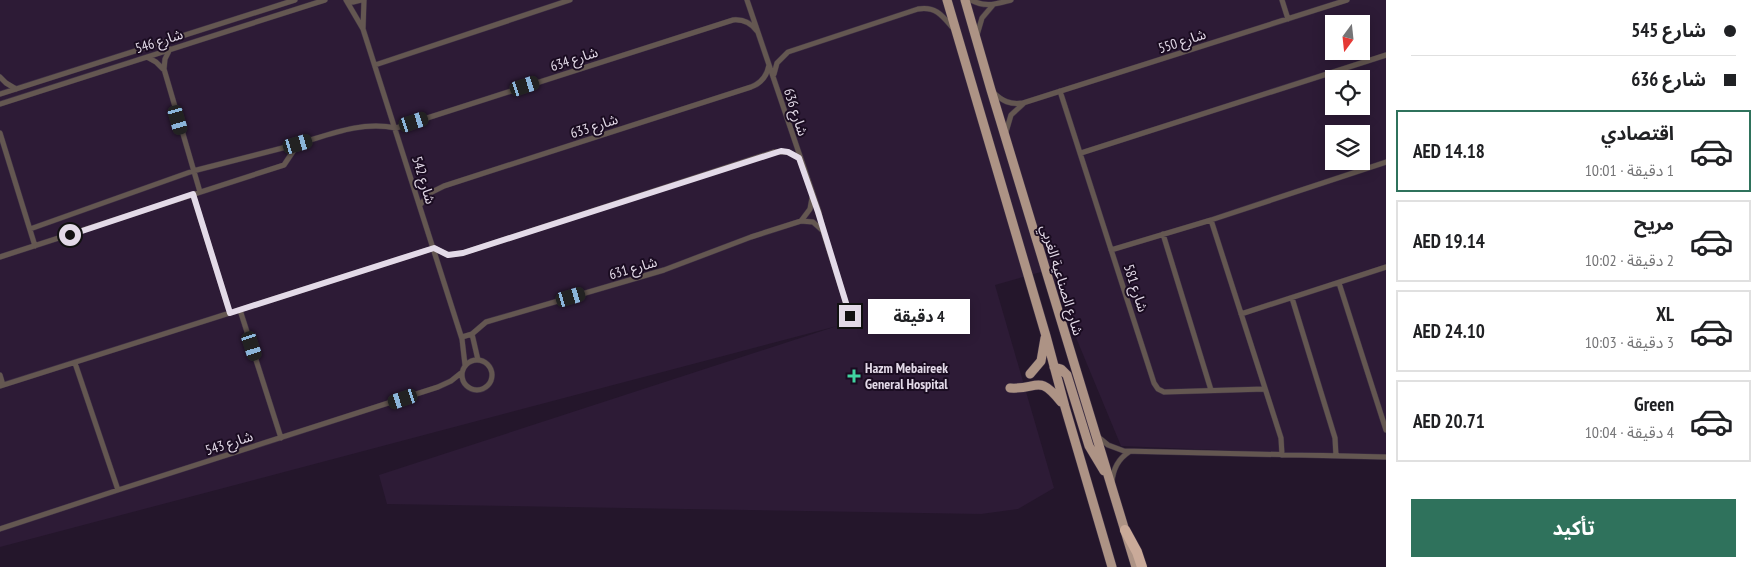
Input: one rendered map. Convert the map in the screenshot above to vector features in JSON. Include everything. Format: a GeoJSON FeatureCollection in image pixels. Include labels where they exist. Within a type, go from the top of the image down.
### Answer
{"type":"FeatureCollection","features":[{"type":"Feature","properties":{"kind":"highway"},"geometry":{"type":"LineString","coordinates":[[1125,530],[1142,567]]}},
{"type":"Feature","properties":{"kind":"main road"},"geometry":{"type":"LineString","coordinates":[[947,0],[1046,336],[1058,370],[1065,406],[1112,567]]}},
{"type":"Feature","properties":{"kind":"main road","name":"شارع الصناعية الغربي"},"geometry":{"type":"LineString","coordinates":[[965,0],[990,90],[1136,567]]}},
{"type":"Feature","properties":{"kind":"main road"},"geometry":{"type":"LineString","coordinates":[[1030,374],[1040,361],[1046,336]]}},
{"type":"Feature","properties":{"kind":"main road"},"geometry":{"type":"LineString","coordinates":[[1058,370],[1074,364]]}},
{"type":"Feature","properties":{"kind":"main road"},"geometry":{"type":"LineString","coordinates":[[1058,370],[1067,375],[1089,446],[1097,462],[1108,477]]}},
{"type":"Feature","properties":{"kind":"main road"},"geometry":{"type":"LineString","coordinates":[[1010,388],[1034,384],[1042,385],[1053,392],[1065,406]]}},
{"type":"Feature","properties":{"kind":"street","name":"شارع 546"},"geometry":{"type":"LineString","coordinates":[[0,94],[295,0]]}},
{"type":"Feature","properties":{"kind":"street","name":"شارع 546"},"geometry":{"type":"LineString","coordinates":[[3,103],[324,0]]}},
{"type":"Feature","properties":{"kind":"street"},"geometry":{"type":"LineString","coordinates":[[346,0],[353,2],[363,0]]}},
{"type":"Feature","properties":{"kind":"street","name":"شارع 542"},"geometry":{"type":"LineString","coordinates":[[346,0],[363,29],[396,128],[462,337],[465,365]]}},
{"type":"Feature","properties":{"kind":"street","name":"شارع 542"},"geometry":{"type":"LineString","coordinates":[[363,0],[363,29]]}},
{"type":"Feature","properties":{"kind":"street"},"geometry":{"type":"LineString","coordinates":[[375,65],[570,0]]}},
{"type":"Feature","properties":{"kind":"street","name":"شارع 636"},"geometry":{"type":"LineString","coordinates":[[747,0],[818,212],[850,316]]}},
{"type":"Feature","properties":{"kind":"street"},"geometry":{"type":"LineString","coordinates":[[971,0],[979,4],[993,5],[1011,0]]}},
{"type":"Feature","properties":{"kind":"street"},"geometry":{"type":"LineString","coordinates":[[1282,0],[1288,19]]}},
{"type":"Feature","properties":{"kind":"street","name":"شارع 550"},"geometry":{"type":"LineString","coordinates":[[990,90],[1009,103],[1023,103],[1347,0]]}},
{"type":"Feature","properties":{"kind":"street"},"geometry":{"type":"LineString","coordinates":[[976,42],[978,25],[993,5]]}},
{"type":"Feature","properties":{"kind":"street"},"geometry":{"type":"LineString","coordinates":[[773,77],[777,63],[788,52],[918,9],[925,8],[938,11],[956,32]]}},
{"type":"Feature","properties":{"kind":"street","name":"شارع 634"},"geometry":{"type":"LineString","coordinates":[[396,128],[728,21],[744,21],[754,26],[758,31]]}},
{"type":"Feature","properties":{"kind":"street"},"geometry":{"type":"LineString","coordinates":[[170,49],[165,59],[164,69],[200,192]]}},
{"type":"Feature","properties":{"kind":"street"},"geometry":{"type":"LineString","coordinates":[[1080,153],[1386,54]]}},
{"type":"Feature","properties":{"kind":"street"},"geometry":{"type":"LineString","coordinates":[[147,57],[164,69]]}},
{"type":"Feature","properties":{"kind":"street","name":"شارع 633"},"geometry":{"type":"LineString","coordinates":[[420,205],[430,193],[444,186],[751,87],[762,81],[769,65]]}},
{"type":"Feature","properties":{"kind":"street"},"geometry":{"type":"LineString","coordinates":[[0,77],[17,89]]}},
{"type":"Feature","properties":{"kind":"street","name":"شارع 581"},"geometry":{"type":"LineString","coordinates":[[1060,92],[1154,383],[1158,389],[1164,392],[1265,389]]}},
{"type":"Feature","properties":{"kind":"street"},"geometry":{"type":"LineString","coordinates":[[0,111],[3,103]]}},
{"type":"Feature","properties":{"kind":"street"},"geometry":{"type":"LineString","coordinates":[[1005,139],[1011,115],[1023,103]]}},
{"type":"Feature","properties":{"kind":"street"},"geometry":{"type":"LineString","coordinates":[[30,228],[193,171],[298,144],[358,126],[381,125],[396,128]]}},
{"type":"Feature","properties":{"kind":"street"},"geometry":{"type":"LineString","coordinates":[[0,133],[35,246]]}},
{"type":"Feature","properties":{"kind":"street"},"geometry":{"type":"LineString","coordinates":[[0,257],[284,165],[298,144]]}},
{"type":"Feature","properties":{"kind":"street"},"geometry":{"type":"LineString","coordinates":[[0,376],[2,386],[434,248],[448,255],[463,253],[774,152],[788,152],[799,158]]}},
{"type":"Feature","properties":{"kind":"street"},"geometry":{"type":"LineString","coordinates":[[1111,250],[1211,220],[1386,162]]}},
{"type":"Feature","properties":{"kind":"street"},"geometry":{"type":"LineString","coordinates":[[193,194],[230,313]]}},
{"type":"Feature","properties":{"kind":"street"},"geometry":{"type":"LineString","coordinates":[[801,221],[810,209],[811,194]]}},
{"type":"Feature","properties":{"kind":"street"},"geometry":{"type":"LineString","coordinates":[[1211,220],[1281,438],[1282,455]]}},
{"type":"Feature","properties":{"kind":"street"},"geometry":{"type":"LineString","coordinates":[[801,221],[814,222],[823,230]]}},
{"type":"Feature","properties":{"kind":"street","name":"شارع 631"},"geometry":{"type":"LineString","coordinates":[[472,334],[486,322],[664,270],[751,237],[801,221]]}},
{"type":"Feature","properties":{"kind":"street"},"geometry":{"type":"LineString","coordinates":[[1163,234],[1210,390]]}},
{"type":"Feature","properties":{"kind":"street"},"geometry":{"type":"LineString","coordinates":[[1241,314],[1386,267]]}},
{"type":"Feature","properties":{"kind":"street"},"geometry":{"type":"LineString","coordinates":[[1339,283],[1386,430]]}},
{"type":"Feature","properties":{"kind":"street"},"geometry":{"type":"LineString","coordinates":[[1292,298],[1335,438],[1336,456]]}},
{"type":"Feature","properties":{"kind":"street"},"geometry":{"type":"LineString","coordinates":[[240,310],[281,438]]}},
{"type":"Feature","properties":{"kind":"street"},"geometry":{"type":"LineString","coordinates":[[462,337],[472,334],[478,360]]}},
{"type":"Feature","properties":{"kind":"street"},"geometry":{"type":"LineString","coordinates":[[478,360],[488,365],[492,372],[491,381],[486,388],[477,391],[468,388],[463,382],[462,373],[465,365],[478,360]]}},
{"type":"Feature","properties":{"kind":"street"},"geometry":{"type":"LineString","coordinates":[[75,363],[118,490]]}},
{"type":"Feature","properties":{"kind":"street","name":"شارع 543"},"geometry":{"type":"LineString","coordinates":[[0,529],[438,387],[451,382],[462,373]]}},
{"type":"Feature","properties":{"kind":"street"},"geometry":{"type":"LineString","coordinates":[[1094,432],[1103,442],[1113,448],[1130,451],[1386,457]]}},
{"type":"Feature","properties":{"kind":"street"},"geometry":{"type":"LineString","coordinates":[[1112,490],[1115,466],[1121,457],[1130,451]]}},
{"type":"Feature","properties":{"kind":"shaded area"},"geometry":{"type":"Polygon","coordinates":[[[0,0],[1386,0],[1386,457],[1121,446],[1048,270],[995,285],[1054,488],[1018,509],[981,514],[387,504],[379,475],[837,326],[0,547],[0,0]]]}},
{"type":"Feature","properties":{"kind":"place","name":"Hazm Mebaireek General Hospital"},"geometry":{"type":"Point","coordinates":[854,376]}},
{"type":"Feature","properties":{"kind":"route"},"geometry":{"type":"LineString","coordinates":[[70,235],[193,194],[230,313],[434,248],[448,255],[463,253],[781,151],[794,154],[799,158],[850,316]]}}]}
